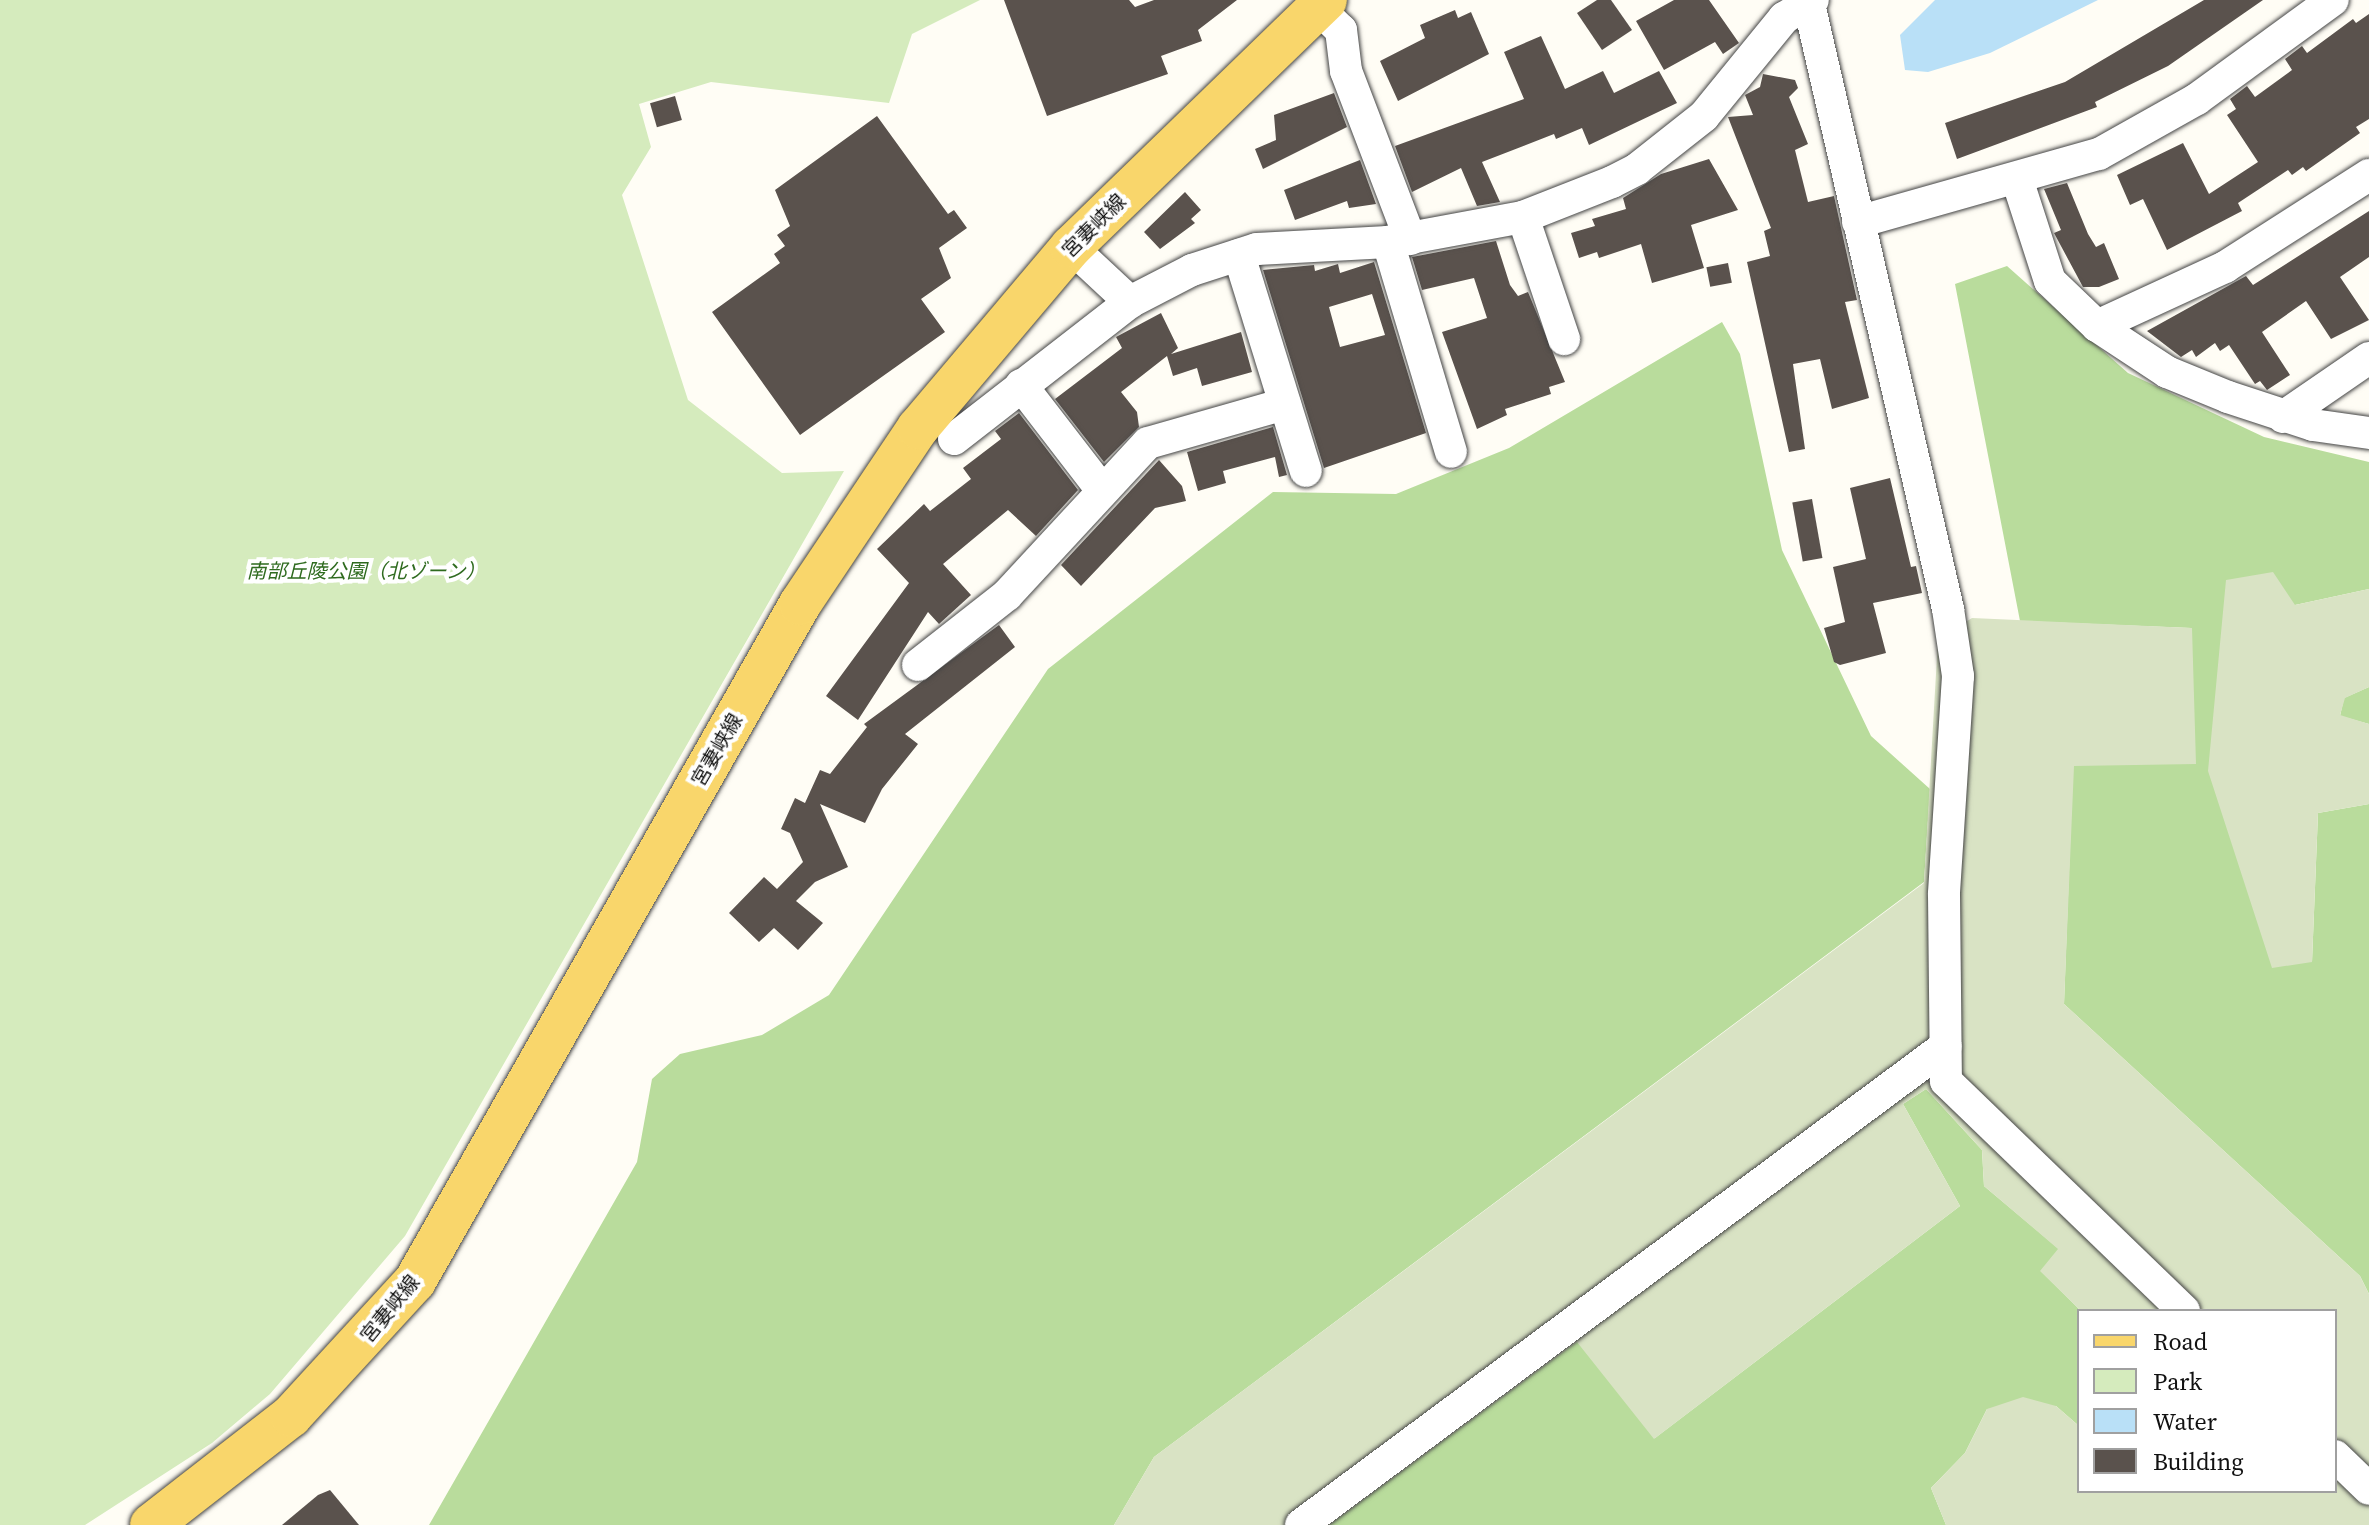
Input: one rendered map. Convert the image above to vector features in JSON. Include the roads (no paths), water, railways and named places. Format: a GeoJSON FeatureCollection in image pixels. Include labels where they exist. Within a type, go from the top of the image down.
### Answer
{"type":"FeatureCollection","features":[{"type":"Feature","properties":{"kind":"main road","name":"宮妻峡線"},"geometry":{"type":"LineString","coordinates":[[151,1525],[291,1416],[415,1281],[800,604],[918,428],[1071,247],[1322,4]]}},
{"type":"Feature","properties":{"kind":"street"},"geometry":{"type":"LineString","coordinates":[[1858,222],[2099,154],[2197,99],[2333,0]]}},
{"type":"Feature","properties":{"kind":"street"},"geometry":{"type":"LineString","coordinates":[[1322,4],[1341,30],[1346,71],[1399,240],[1451,452]]}},
{"type":"Feature","properties":{"kind":"street"},"geometry":{"type":"LineString","coordinates":[[954,439],[1130,302],[1192,270],[1239,255],[1306,243],[1399,240],[1523,217],[1612,182],[1678,138],[1704,116],[1794,6]]}},
{"type":"Feature","properties":{"kind":"street"},"geometry":{"type":"LineString","coordinates":[[1794,6],[1858,222],[1948,609],[1958,676],[1944,895],[1946,1081],[1959,1097],[2182,1309]]}},
{"type":"Feature","properties":{"kind":"street"},"geometry":{"type":"LineString","coordinates":[[2097,326],[2225,267],[2369,175]]}},
{"type":"Feature","properties":{"kind":"street"},"geometry":{"type":"LineString","coordinates":[[2017,179],[2050,281],[2097,326],[2167,372],[2283,417],[2369,433]]}},
{"type":"Feature","properties":{"kind":"street"},"geometry":{"type":"LineString","coordinates":[[1523,217],[1564,339]]}},
{"type":"Feature","properties":{"kind":"street"},"geometry":{"type":"LineString","coordinates":[[1071,247],[1130,302]]}},
{"type":"Feature","properties":{"kind":"street"},"geometry":{"type":"LineString","coordinates":[[1239,255],[1306,471]]}},
{"type":"Feature","properties":{"kind":"street"},"geometry":{"type":"LineString","coordinates":[[2283,417],[2369,358]]}},
{"type":"Feature","properties":{"kind":"street"},"geometry":{"type":"LineString","coordinates":[[1021,385],[1102,490]]}},
{"type":"Feature","properties":{"kind":"street"},"geometry":{"type":"LineString","coordinates":[[918,665],[1007,595],[1148,443],[1285,404]]}},
{"type":"Feature","properties":{"kind":"street"},"geometry":{"type":"LineString","coordinates":[[1301,1525],[1946,1046]]}},
{"type":"Feature","properties":{"kind":"street"},"geometry":{"type":"LineString","coordinates":[[2337,1458],[2369,1489]]}},
{"type":"Feature","properties":{"kind":"water"},"geometry":{"type":"Polygon","coordinates":[[[1935,0],[2098,0],[1990,53],[1928,72],[1905,70],[1900,35],[1935,0]]]}},
{"type":"Feature","properties":{"kind":"park label","name":"南部丘陵公園（北ゾーン）"},"geometry":{"type":"Point","coordinates":[366,571]}}]}
